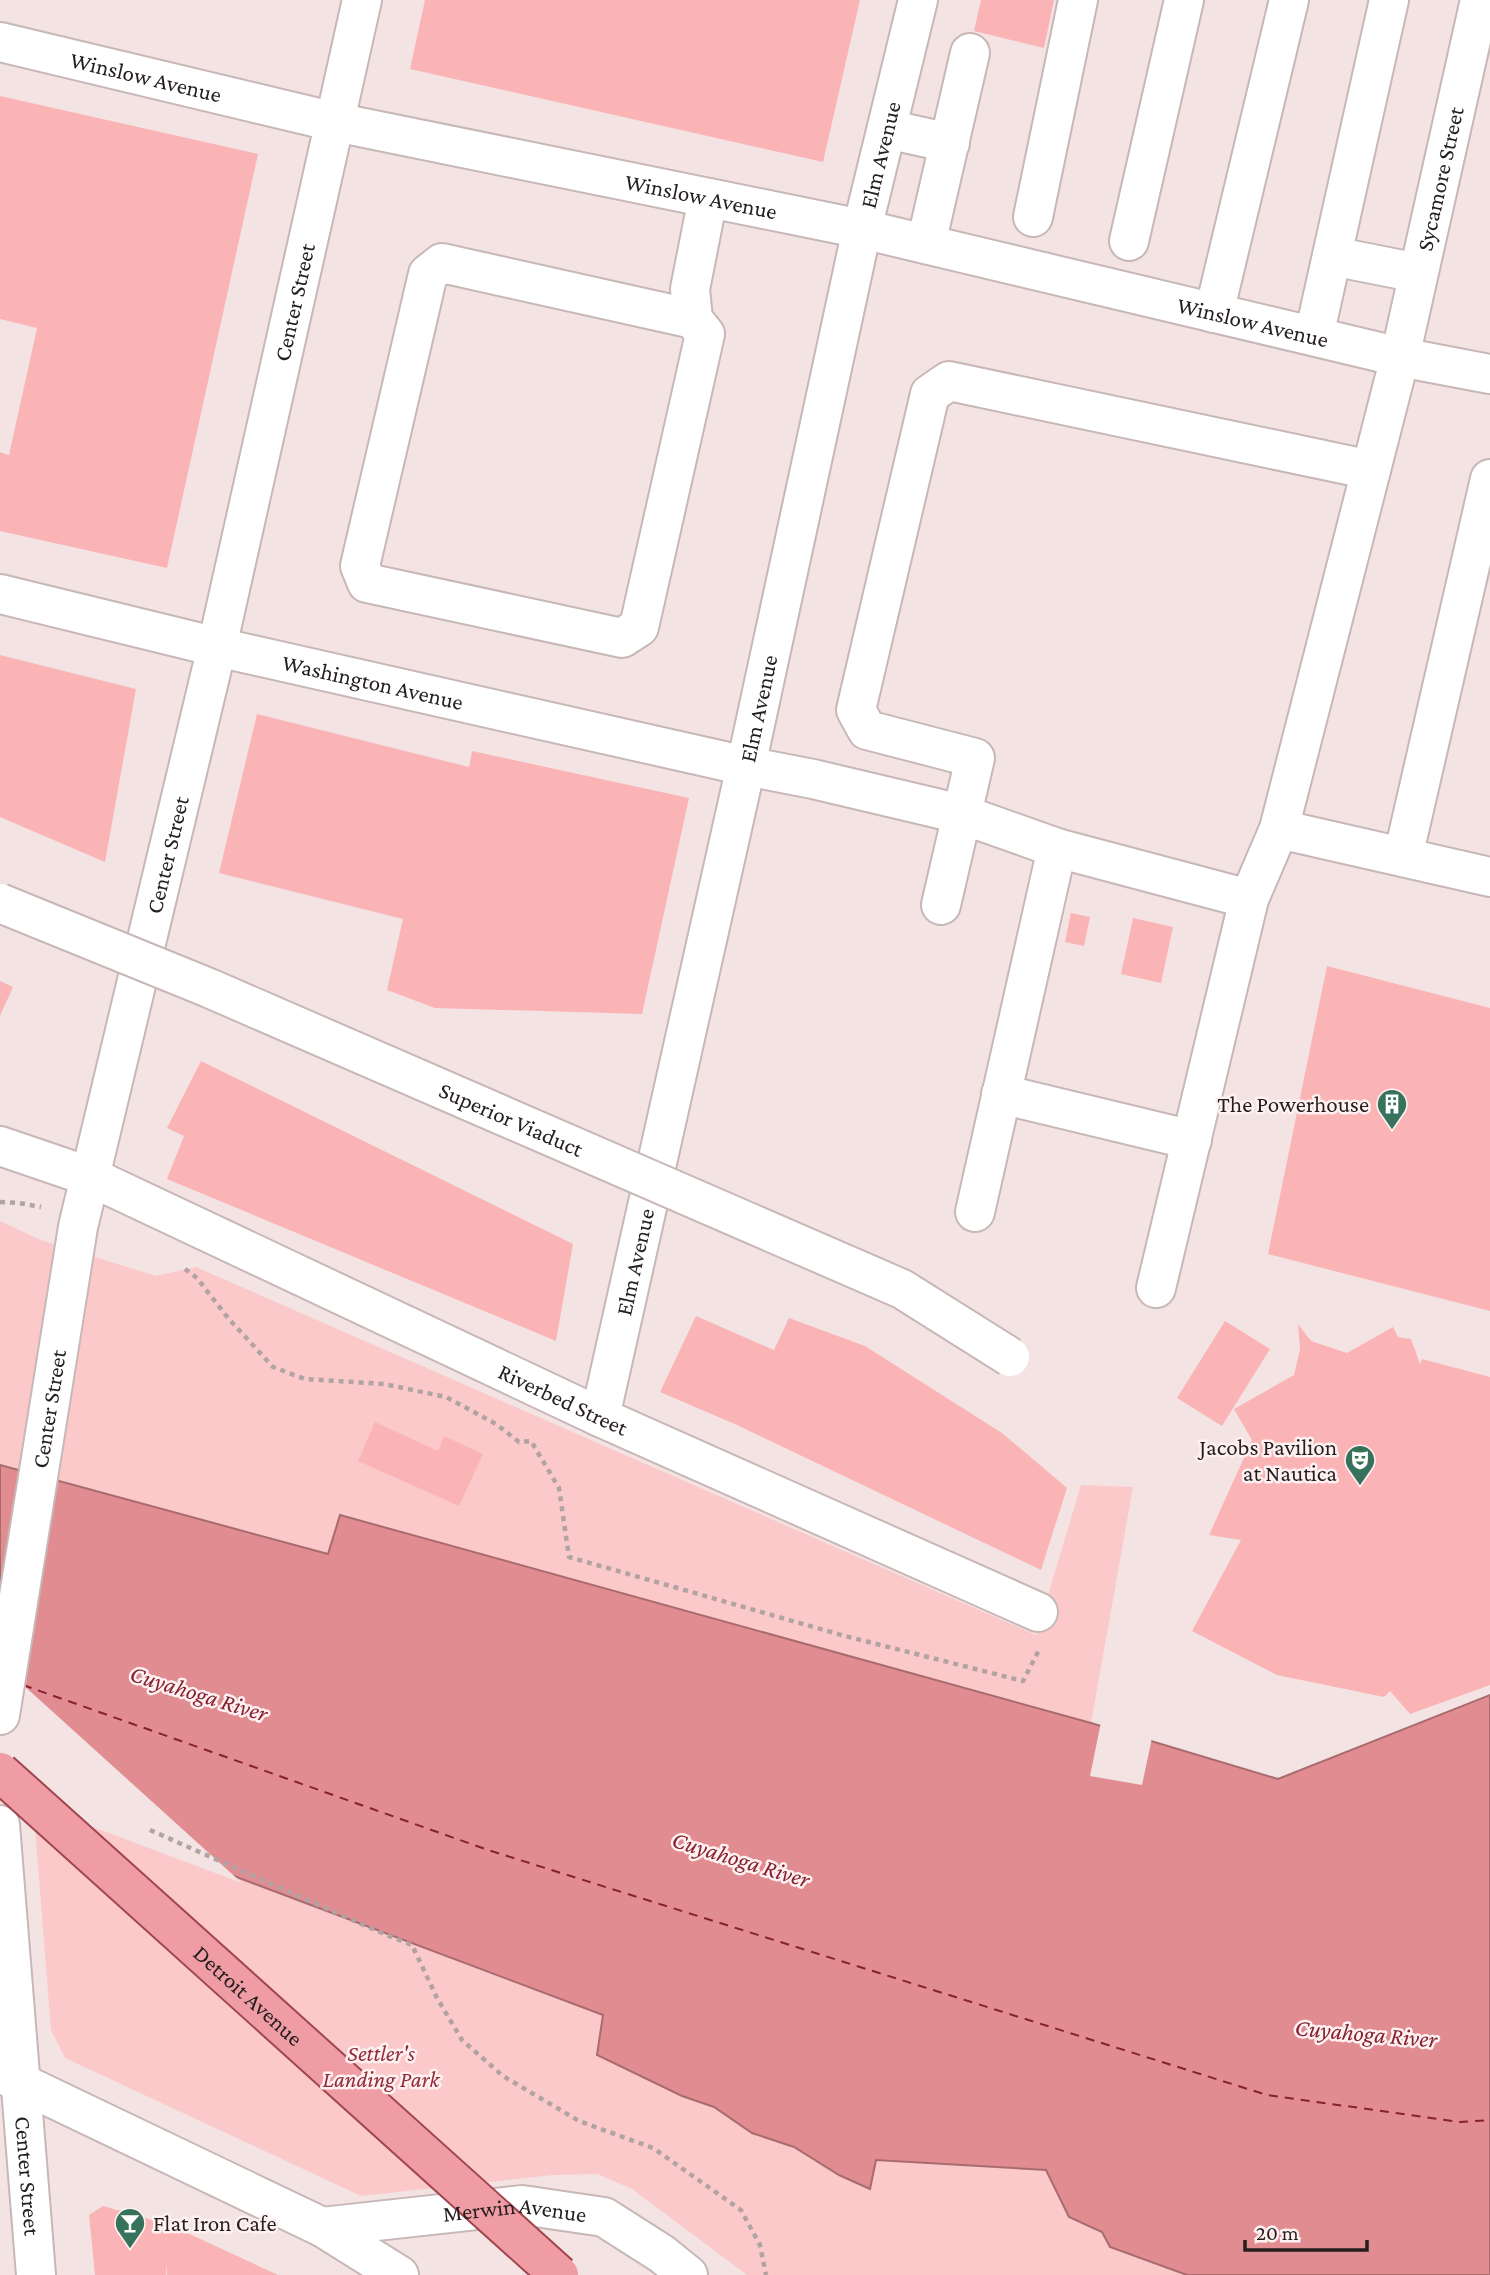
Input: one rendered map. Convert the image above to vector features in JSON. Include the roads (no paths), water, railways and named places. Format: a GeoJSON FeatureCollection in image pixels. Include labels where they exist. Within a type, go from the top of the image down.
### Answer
{"type":"FeatureCollection","features":[{"type":"Feature","properties":{"kind":"main road","name":"Detroit Avenue"},"geometry":{"type":"LineString","coordinates":[[0,1772],[559,2275]]}},
{"type":"Feature","properties":{"kind":"street","name":"Center Street"},"geometry":{"type":"LineString","coordinates":[[0,1715],[63,1219],[91,1177],[217,647],[362,0]]}},
{"type":"Feature","properties":{"kind":"street","name":"Elm Avenue"},"geometry":{"type":"LineString","coordinates":[[600,1417],[746,766],[862,229],[918,0]]}},
{"type":"Feature","properties":{"kind":"street"},"geometry":{"type":"LineString","coordinates":[[1033,218],[1078,0]]}},
{"type":"Feature","properties":{"kind":"street"},"geometry":{"type":"LineString","coordinates":[[1129,241],[1184,0]]}},
{"type":"Feature","properties":{"kind":"street"},"geometry":{"type":"LineString","coordinates":[[1214,313],[1289,0]]}},
{"type":"Feature","properties":{"kind":"street"},"geometry":{"type":"LineString","coordinates":[[1314,336],[1389,0]]}},
{"type":"Feature","properties":{"kind":"street","name":"Sycamore Street"},"geometry":{"type":"LineString","coordinates":[[1156,1288],[1249,899],[1279,829],[1400,357],[1480,0]]}},
{"type":"Feature","properties":{"kind":"street","name":"Winslow Avenue"},"geometry":{"type":"LineString","coordinates":[[0,43],[335,122],[862,229],[1400,357],[1490,374]]}},
{"type":"Feature","properties":{"kind":"street"},"geometry":{"type":"LineString","coordinates":[[926,244],[970,53]]}},
{"type":"Feature","properties":{"kind":"street"},"geometry":{"type":"LineString","coordinates":[[887,129],[950,143]]}},
{"type":"Feature","properties":{"kind":"street"},"geometry":{"type":"LineString","coordinates":[[693,319],[718,265],[720,200]]}},
{"type":"Feature","properties":{"kind":"street"},"geometry":{"type":"LineString","coordinates":[[1332,256],[1418,273]]}},
{"type":"Feature","properties":{"kind":"street"},"geometry":{"type":"LineString","coordinates":[[442,263],[693,319],[705,334],[639,627],[622,638],[367,583],[360,566],[428,274],[435,268],[442,263]]}},
{"type":"Feature","properties":{"kind":"street"},"geometry":{"type":"LineString","coordinates":[[941,905],[975,758],[867,730],[856,710],[930,394],[949,382],[1371,470]]}},
{"type":"Feature","properties":{"kind":"street"},"geometry":{"type":"LineString","coordinates":[[1403,857],[1490,479]]}},
{"type":"Feature","properties":{"kind":"street","name":"Washington Avenue"},"geometry":{"type":"LineString","coordinates":[[0,594],[217,647],[961,814],[1057,848],[1249,899]]}},
{"type":"Feature","properties":{"kind":"street"},"geometry":{"type":"LineString","coordinates":[[1279,829],[1490,877]]}},
{"type":"Feature","properties":{"kind":"street"},"geometry":{"type":"LineString","coordinates":[[975,1212],[1057,848]]}},
{"type":"Feature","properties":{"kind":"street","name":"Superior Viaduct"},"geometry":{"type":"LineString","coordinates":[[0,904],[209,988],[902,1289],[1010,1357]]}},
{"type":"Feature","properties":{"kind":"street"},"geometry":{"type":"LineString","coordinates":[[1001,1094],[1192,1140]]}},
{"type":"Feature","properties":{"kind":"street"},"geometry":{"type":"LineString","coordinates":[[0,1146],[91,1177]]}},
{"type":"Feature","properties":{"kind":"street","name":"Riverbed Street"},"geometry":{"type":"LineString","coordinates":[[91,1177],[600,1417],[1038,1612]]}},
{"type":"Feature","properties":{"kind":"street","name":"Center Street"},"geometry":{"type":"LineString","coordinates":[[0,1825],[18,2041],[10,2078],[36,2275]]}},
{"type":"Feature","properties":{"kind":"street"},"geometry":{"type":"LineString","coordinates":[[10,2078],[322,2227],[399,2275]]}},
{"type":"Feature","properties":{"kind":"street","name":"Merwin Avenue"},"geometry":{"type":"LineString","coordinates":[[322,2227],[522,2205],[604,2217],[669,2268]]}},
{"type":"Feature","properties":{"kind":"water","name":"Cuyahoga River"},"geometry":{"type":"Polygon","coordinates":[[[0,1465],[328,1554],[340,1515],[1091,1723],[1278,1779],[1490,1695],[1490,2275],[1187,2275],[1110,2247],[1102,2232],[1069,2217],[1046,2170],[876,2160],[870,2189],[839,2175],[794,2147],[752,2133],[714,2107],[682,2096],[597,2055],[603,2015],[0,1788],[0,1465]]]}},
{"type":"Feature","properties":{"kind":"place","name":"The Powerhouse"},"geometry":{"type":"Point","coordinates":[1392,1131]}},
{"type":"Feature","properties":{"kind":"place","name":"Jacobs Pavilion at Nautica"},"geometry":{"type":"Point","coordinates":[1360,1487]}},
{"type":"Feature","properties":{"kind":"place","name":"Flat Iron Cafe"},"geometry":{"type":"Point","coordinates":[130,2250]}},
{"type":"Feature","properties":{"kind":"park label","name":"Settler's Landing Park"},"geometry":{"type":"Point","coordinates":[381,2066]}}]}
